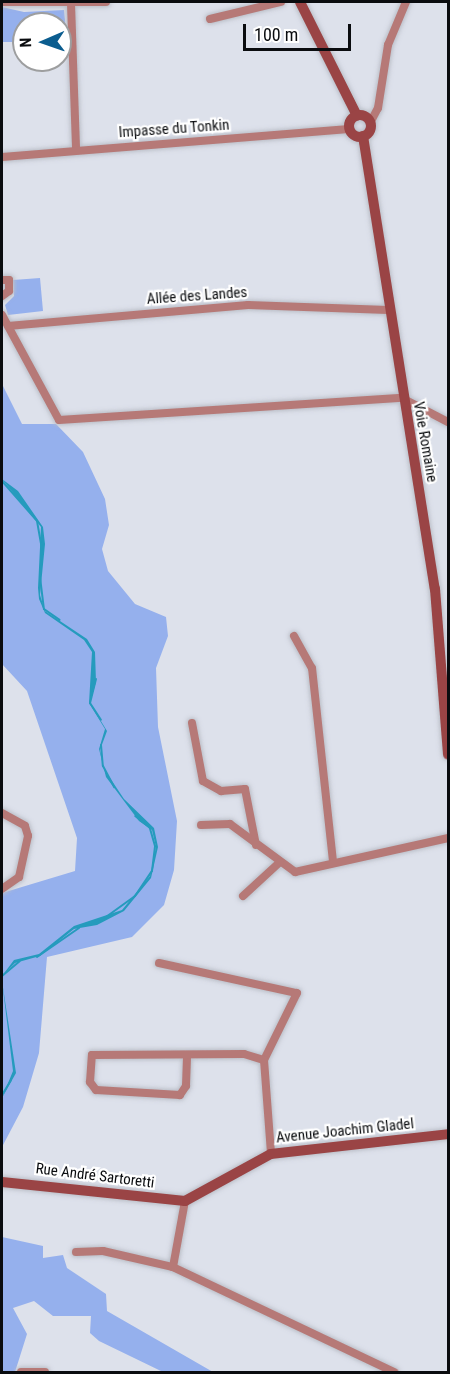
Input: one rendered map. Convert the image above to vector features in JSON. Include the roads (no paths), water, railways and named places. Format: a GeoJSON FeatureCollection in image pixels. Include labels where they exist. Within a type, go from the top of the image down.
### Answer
{"type":"FeatureCollection","features":[{"type":"Feature","properties":{"kind":"street"},"geometry":{"type":"LineString","coordinates":[[2,2],[71,4],[106,2]]}},
{"type":"Feature","properties":{"kind":"street"},"geometry":{"type":"LineString","coordinates":[[210,19],[281,2]]}},
{"type":"Feature","properties":{"kind":"street"},"geometry":{"type":"LineString","coordinates":[[300,2],[357,116],[370,123]]}},
{"type":"Feature","properties":{"kind":"street"},"geometry":{"type":"LineString","coordinates":[[357,116],[349,129],[363,136],[378,108],[388,45],[406,2]]}},
{"type":"Feature","properties":{"kind":"street"},"geometry":{"type":"LineString","coordinates":[[71,4],[76,150]]}},
{"type":"Feature","properties":{"kind":"street","name":"Impasse du Tonkin"},"geometry":{"type":"LineString","coordinates":[[2,157],[349,129]]}},
{"type":"Feature","properties":{"kind":"street","name":"Voie Romaine"},"geometry":{"type":"LineString","coordinates":[[363,136],[388,310],[435,589],[448,754]]}},
{"type":"Feature","properties":{"kind":"street"},"geometry":{"type":"LineString","coordinates":[[2,280],[9,280],[9,291],[2,296]]}},
{"type":"Feature","properties":{"kind":"street","name":"Allée des Landes"},"geometry":{"type":"LineString","coordinates":[[8,326],[248,305],[388,310]]}},
{"type":"Feature","properties":{"kind":"street"},"geometry":{"type":"LineString","coordinates":[[2,315],[59,420],[402,398],[448,422]]}},
{"type":"Feature","properties":{"kind":"street"},"geometry":{"type":"LineString","coordinates":[[294,636],[312,668],[333,862]]}},
{"type":"Feature","properties":{"kind":"street"},"geometry":{"type":"LineString","coordinates":[[192,723],[203,781],[221,791],[245,789],[256,846]]}},
{"type":"Feature","properties":{"kind":"street"},"geometry":{"type":"LineString","coordinates":[[2,813],[25,826],[27,860],[19,877],[2,889]]}},
{"type":"Feature","properties":{"kind":"street"},"geometry":{"type":"LineString","coordinates":[[201,825],[230,824],[256,846],[299,872],[333,862],[448,838]]}},
{"type":"Feature","properties":{"kind":"street"},"geometry":{"type":"LineString","coordinates":[[243,896],[280,862]]}},
{"type":"Feature","properties":{"kind":"street"},"geometry":{"type":"LineString","coordinates":[[159,963],[297,993],[264,1060],[271,1154]]}},
{"type":"Feature","properties":{"kind":"street"},"geometry":{"type":"LineString","coordinates":[[187,1058],[186,1086],[180,1095],[96,1090],[90,1082],[92,1055],[187,1058],[244,1054],[264,1060]]}},
{"type":"Feature","properties":{"kind":"street","name":"Avenue Joachim Gladel"},"geometry":{"type":"LineString","coordinates":[[185,1201],[271,1154],[448,1134]]}},
{"type":"Feature","properties":{"kind":"street","name":"Rue André Sartoretti"},"geometry":{"type":"LineString","coordinates":[[2,1182],[185,1201]]}},
{"type":"Feature","properties":{"kind":"street"},"geometry":{"type":"LineString","coordinates":[[173,1268],[185,1201]]}},
{"type":"Feature","properties":{"kind":"street"},"geometry":{"type":"LineString","coordinates":[[76,1252],[103,1251],[173,1268],[394,1372]]}},
{"type":"Feature","properties":{"kind":"street"},"geometry":{"type":"LineString","coordinates":[[21,1372],[45,1372]]}},
{"type":"Feature","properties":{"kind":"waterway"},"geometry":{"type":"LineString","coordinates":[[2,481],[37,521],[42,550]]}},
{"type":"Feature","properties":{"kind":"waterway"},"geometry":{"type":"LineString","coordinates":[[40,577],[44,609],[60,620]]}},
{"type":"Feature","properties":{"kind":"waterway"},"geometry":{"type":"LineString","coordinates":[[96,679],[90,703],[101,720]]}},
{"type":"Feature","properties":{"kind":"waterway"},"geometry":{"type":"LineString","coordinates":[[101,745],[103,766],[114,787]]}},
{"type":"Feature","properties":{"kind":"waterway"},"geometry":{"type":"LineString","coordinates":[[99,922],[135,896],[152,871],[155,846],[150,828],[135,816]]}},
{"type":"Feature","properties":{"kind":"waterway"},"geometry":{"type":"LineString","coordinates":[[37,957],[79,928]]}},
{"type":"Feature","properties":{"kind":"waterway"},"geometry":{"type":"LineString","coordinates":[[2,976],[20,961]]}},
{"type":"Feature","properties":{"kind":"waterway"},"geometry":{"type":"LineString","coordinates":[[2,1095],[11,1080]]}}]}
